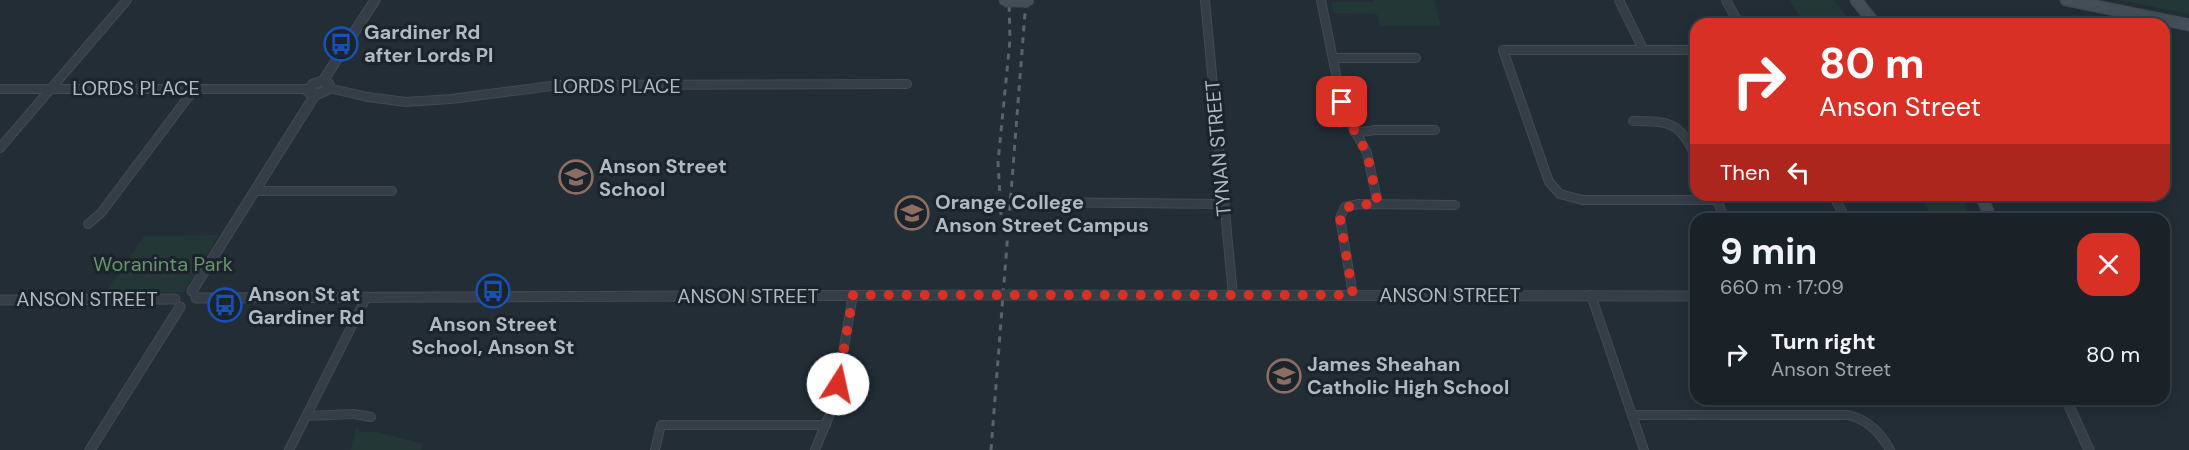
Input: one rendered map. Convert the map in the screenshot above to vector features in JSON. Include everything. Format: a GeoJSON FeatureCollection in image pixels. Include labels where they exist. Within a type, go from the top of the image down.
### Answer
{"type":"FeatureCollection","features":[{"type":"Feature","properties":{"kind":"main road"},"geometry":{"type":"LineString","coordinates":[[1000,1],[1034,0]]}},
{"type":"Feature","properties":{"kind":"main road"},"geometry":{"type":"LineString","coordinates":[[1856,0],[1870,18]]}},
{"type":"Feature","properties":{"kind":"main road"},"geometry":{"type":"LineString","coordinates":[[2066,0],[2155,18]]}},
{"type":"Feature","properties":{"kind":"main road"},"geometry":{"type":"LineString","coordinates":[[2170,21],[2189,25]]}},
{"type":"Feature","properties":{"kind":"street"},"geometry":{"type":"LineString","coordinates":[[0,148],[126,0]]}},
{"type":"Feature","properties":{"kind":"street"},"geometry":{"type":"LineString","coordinates":[[90,450],[177,303],[189,305],[311,92],[326,85],[375,0]]}},
{"type":"Feature","properties":{"kind":"street","name":"TYNAN STREET"},"geometry":{"type":"LineString","coordinates":[[1204,0],[1233,295]]}},
{"type":"Feature","properties":{"kind":"street"},"geometry":{"type":"LineString","coordinates":[[1321,0],[1343,110],[1369,159],[1378,204]]}},
{"type":"Feature","properties":{"kind":"street"},"geometry":{"type":"LineString","coordinates":[[1619,0],[1643,49]]}},
{"type":"Feature","properties":{"kind":"street"},"geometry":{"type":"LineString","coordinates":[[1726,0],[1736,18]]}},
{"type":"Feature","properties":{"kind":"street"},"geometry":{"type":"LineString","coordinates":[[1690,50],[1503,50],[1549,182],[1560,194],[1582,200],[1690,198]]}},
{"type":"Feature","properties":{"kind":"street"},"geometry":{"type":"LineString","coordinates":[[1333,58],[1416,58]]}},
{"type":"Feature","properties":{"kind":"street","name":"LORDS PLACE"},"geometry":{"type":"LineString","coordinates":[[326,85],[367,97],[406,102],[559,86],[907,84]]}},
{"type":"Feature","properties":{"kind":"street"},"geometry":{"type":"LineString","coordinates":[[88,224],[101,213],[195,88]]}},
{"type":"Feature","properties":{"kind":"street","name":"LORDS PLACE"},"geometry":{"type":"LineString","coordinates":[[0,89],[195,88],[311,92]]}},
{"type":"Feature","properties":{"kind":"street"},"geometry":{"type":"LineString","coordinates":[[1633,121],[1667,121],[1675,124],[1687,135],[1690,142]]}},
{"type":"Feature","properties":{"kind":"street"},"geometry":{"type":"LineString","coordinates":[[1355,133],[1375,130],[1435,130]]}},
{"type":"Feature","properties":{"kind":"street"},"geometry":{"type":"LineString","coordinates":[[255,190],[392,191]]}},
{"type":"Feature","properties":{"kind":"street"},"geometry":{"type":"LineString","coordinates":[[1028,202],[1223,204]]}},
{"type":"Feature","properties":{"kind":"street"},"geometry":{"type":"LineString","coordinates":[[1353,295],[1340,218],[1341,212],[1352,205],[1455,205]]}},
{"type":"Feature","properties":{"kind":"street","name":"ANSON STREET"},"geometry":{"type":"LineString","coordinates":[[194,295],[366,298],[853,295],[1690,296]]}},
{"type":"Feature","properties":{"kind":"street"},"geometry":{"type":"LineString","coordinates":[[815,450],[834,404],[853,295]]}},
{"type":"Feature","properties":{"kind":"street"},"geometry":{"type":"LineString","coordinates":[[1591,295],[1644,450]]}},
{"type":"Feature","properties":{"kind":"street"},"geometry":{"type":"LineString","coordinates":[[289,450],[366,298]]}},
{"type":"Feature","properties":{"kind":"street","name":"ANSON STREET"},"geometry":{"type":"LineString","coordinates":[[0,300],[177,303]]}},
{"type":"Feature","properties":{"kind":"street"},"geometry":{"type":"LineString","coordinates":[[2069,405],[2089,450]]}},
{"type":"Feature","properties":{"kind":"street"},"geometry":{"type":"LineString","coordinates":[[307,416],[354,414],[371,417]]}},
{"type":"Feature","properties":{"kind":"street"},"geometry":{"type":"LineString","coordinates":[[1632,415],[1848,415],[1865,420],[1890,450]]}},
{"type":"Feature","properties":{"kind":"street"},"geometry":{"type":"LineString","coordinates":[[655,450],[661,425],[826,425]]}},
{"type":"Feature","properties":{"kind":"green space"},"geometry":{"type":"Polygon","coordinates":[[[1374,0],[1434,0],[1441,26],[1380,26],[1377,14],[1333,13],[1331,2],[1374,2],[1374,0]]]}},
{"type":"Feature","properties":{"kind":"green space"},"geometry":{"type":"Polygon","coordinates":[[[1789,0],[1834,0],[1848,18],[1801,18],[1789,0]]]}},
{"type":"Feature","properties":{"kind":"green space"},"geometry":{"type":"Polygon","coordinates":[[[2118,0],[2189,0],[2189,14],[2118,0]]]}},
{"type":"Feature","properties":{"kind":"green space"},"geometry":{"type":"Polygon","coordinates":[[[1923,201],[1963,201],[1968,213],[1931,213],[1923,201]]]}},
{"type":"Feature","properties":{"kind":"green space","name":"Woraninta Park"},"geometry":{"type":"Polygon","coordinates":[[[219,235],[184,292],[105,293],[144,236],[219,235]]]}},
{"type":"Feature","properties":{"kind":"green space"},"geometry":{"type":"Polygon","coordinates":[[[356,427],[360,432],[376,432],[424,444],[421,450],[351,450],[356,427]]]}},
{"type":"Feature","properties":{"kind":"railway"},"geometry":{"type":"LineString","coordinates":[[1001,215],[998,162],[1010,40],[1009,0]]}},
{"type":"Feature","properties":{"kind":"railway"},"geometry":{"type":"LineString","coordinates":[[991,450],[1026,0]]}},
{"type":"Feature","properties":{"kind":"place","name":"Gardiner Rd after Lords Pl"},"geometry":{"type":"Point","coordinates":[341,44]}},
{"type":"Feature","properties":{"kind":"place","name":"Anson Street School"},"geometry":{"type":"Point","coordinates":[576,177]}},
{"type":"Feature","properties":{"kind":"place","name":"Orange College Anson Street Campus"},"geometry":{"type":"Point","coordinates":[912,213]}},
{"type":"Feature","properties":{"kind":"place","name":"Anson Street School, Anson St"},"geometry":{"type":"Point","coordinates":[493,291]}},
{"type":"Feature","properties":{"kind":"place","name":"Anson St at Gardiner Rd"},"geometry":{"type":"Point","coordinates":[225,305]}},
{"type":"Feature","properties":{"kind":"place","name":"James Sheahan Catholic High School"},"geometry":{"type":"Point","coordinates":[1284,376]}},
{"type":"Feature","properties":{"kind":"route"},"geometry":{"type":"LineString","coordinates":[[838,384],[853,295],[1353,295],[1340,218],[1341,212],[1345,207],[1352,205],[1378,204],[1367,153],[1346,116],[1342,102]]}}]}
